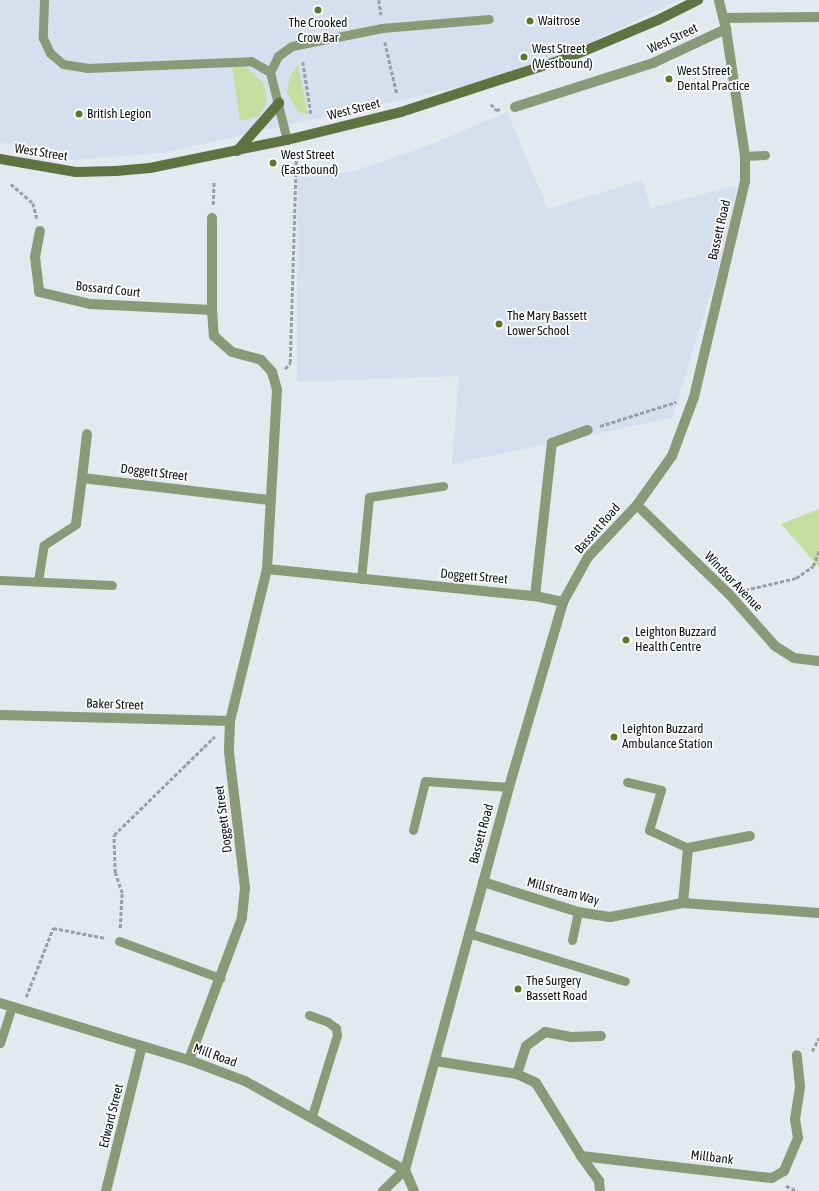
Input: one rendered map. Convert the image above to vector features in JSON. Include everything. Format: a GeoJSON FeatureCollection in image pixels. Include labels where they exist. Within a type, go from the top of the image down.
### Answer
{"type":"FeatureCollection","features":[{"type":"Feature","properties":{"kind":"street","name":"West Street"},"geometry":{"type":"LineString","coordinates":[[0,159],[76,172],[116,171],[150,168],[287,140],[401,112],[570,57],[658,20],[698,0]]}},
{"type":"Feature","properties":{"kind":"street","name":"Bassett Road"},"geometry":{"type":"LineString","coordinates":[[406,1170],[468,933],[563,602],[588,557],[637,505],[672,456],[694,397],[745,182],[745,156],[726,29],[719,0]]}},
{"type":"Feature","properties":{"kind":"street"},"geometry":{"type":"LineString","coordinates":[[724,18],[819,17]]}},
{"type":"Feature","properties":{"kind":"street","name":"West Street"},"geometry":{"type":"LineString","coordinates":[[515,107],[653,63],[726,29]]}},
{"type":"Feature","properties":{"kind":"street"},"geometry":{"type":"LineString","coordinates":[[237,151],[279,103]]}},
{"type":"Feature","properties":{"kind":"street"},"geometry":{"type":"LineString","coordinates":[[212,218],[212,310]]}},
{"type":"Feature","properties":{"kind":"street","name":"Bossard Court"},"geometry":{"type":"LineString","coordinates":[[40,231],[35,257],[39,292],[90,304],[212,310]]}},
{"type":"Feature","properties":{"kind":"street","name":"Doggett Street"},"geometry":{"type":"LineString","coordinates":[[189,1060],[242,918],[245,888],[229,752],[230,722],[267,569],[270,500],[277,434],[275,382],[272,372],[261,360],[232,352],[214,336],[212,310]]}},
{"type":"Feature","properties":{"kind":"street"},"geometry":{"type":"LineString","coordinates":[[536,596],[552,443],[588,430]]}},
{"type":"Feature","properties":{"kind":"street"},"geometry":{"type":"LineString","coordinates":[[76,524],[87,434]]}},
{"type":"Feature","properties":{"kind":"street","name":"Doggett Street"},"geometry":{"type":"LineString","coordinates":[[82,478],[270,500]]}},
{"type":"Feature","properties":{"kind":"street","name":"Windsor Avenue"},"geometry":{"type":"LineString","coordinates":[[637,505],[729,594],[775,646],[794,658],[819,661]]}},
{"type":"Feature","properties":{"kind":"street","name":"Doggett Street"},"geometry":{"type":"LineString","coordinates":[[267,569],[536,596],[563,602]]}},
{"type":"Feature","properties":{"kind":"street","name":"Baker Street"},"geometry":{"type":"LineString","coordinates":[[0,715],[230,722]]}},
{"type":"Feature","properties":{"kind":"street"},"geometry":{"type":"LineString","coordinates":[[683,903],[688,848],[750,836]]}},
{"type":"Feature","properties":{"kind":"street","name":"Millstream Way"},"geometry":{"type":"LineString","coordinates":[[483,882],[578,912],[610,917],[683,903],[819,913]]}},
{"type":"Feature","properties":{"kind":"street","name":"Mill Road"},"geometry":{"type":"LineString","coordinates":[[0,1003],[189,1060],[245,1081],[312,1116],[406,1170]]}},
{"type":"Feature","properties":{"kind":"street"},"geometry":{"type":"LineString","coordinates":[[517,1074],[526,1046],[545,1032],[571,1037],[601,1036]]}},
{"type":"Feature","properties":{"kind":"street","name":"Edward Street"},"geometry":{"type":"LineString","coordinates":[[106,1191],[142,1046]]}},
{"type":"Feature","properties":{"kind":"street","name":"Millbank"},"geometry":{"type":"LineString","coordinates":[[581,1156],[772,1178],[784,1171],[798,1138],[795,1119],[800,1086],[797,1055]]}},
{"type":"Feature","properties":{"kind":"street"},"geometry":{"type":"LineString","coordinates":[[435,1062],[517,1074],[536,1083],[581,1156],[599,1181],[600,1191]]}},
{"type":"Feature","properties":{"kind":"street"},"geometry":{"type":"LineString","coordinates":[[383,1191],[406,1170],[414,1191]]}},
{"type":"Feature","properties":{"kind":"lane"},"geometry":{"type":"LineString","coordinates":[[44,0],[43,38],[50,53],[63,64],[88,68],[251,61],[270,72]]}},
{"type":"Feature","properties":{"kind":"lane"},"geometry":{"type":"LineString","coordinates":[[287,140],[279,103],[270,72],[278,56],[292,46],[382,28],[489,19]]}},
{"type":"Feature","properties":{"kind":"lane"},"geometry":{"type":"LineString","coordinates":[[745,156],[765,155]]}},
{"type":"Feature","properties":{"kind":"lane"},"geometry":{"type":"LineString","coordinates":[[361,579],[369,497],[443,486]]}},
{"type":"Feature","properties":{"kind":"lane"},"geometry":{"type":"LineString","coordinates":[[38,582],[44,545],[76,524]]}},
{"type":"Feature","properties":{"kind":"lane"},"geometry":{"type":"LineString","coordinates":[[0,580],[112,585]]}},
{"type":"Feature","properties":{"kind":"lane"},"geometry":{"type":"LineString","coordinates":[[413,830],[425,781],[509,786]]}},
{"type":"Feature","properties":{"kind":"lane"},"geometry":{"type":"LineString","coordinates":[[627,782],[661,790],[649,830],[688,848]]}},
{"type":"Feature","properties":{"kind":"lane"},"geometry":{"type":"LineString","coordinates":[[572,940],[578,912]]}},
{"type":"Feature","properties":{"kind":"lane"},"geometry":{"type":"LineString","coordinates":[[468,933],[625,981]]}},
{"type":"Feature","properties":{"kind":"lane"},"geometry":{"type":"LineString","coordinates":[[119,941],[220,978]]}},
{"type":"Feature","properties":{"kind":"lane"},"geometry":{"type":"LineString","coordinates":[[0,1043],[12,1006]]}},
{"type":"Feature","properties":{"kind":"lane"},"geometry":{"type":"LineString","coordinates":[[309,1015],[328,1022],[336,1028],[337,1035],[312,1116]]}},
{"type":"Feature","properties":{"kind":"path"},"geometry":{"type":"LineString","coordinates":[[379,0],[382,28],[397,94]]}},
{"type":"Feature","properties":{"kind":"path"},"geometry":{"type":"LineString","coordinates":[[303,62],[311,113]]}},
{"type":"Feature","properties":{"kind":"path"},"geometry":{"type":"LineString","coordinates":[[275,382],[290,363],[296,159]]}},
{"type":"Feature","properties":{"kind":"path"},"geometry":{"type":"LineString","coordinates":[[212,218],[214,181]]}},
{"type":"Feature","properties":{"kind":"path"},"geometry":{"type":"LineString","coordinates":[[11,184],[33,203],[40,231]]}},
{"type":"Feature","properties":{"kind":"path"},"geometry":{"type":"LineString","coordinates":[[588,430],[694,397]]}},
{"type":"Feature","properties":{"kind":"path"},"geometry":{"type":"LineString","coordinates":[[729,594],[796,578],[813,566],[819,551]]}},
{"type":"Feature","properties":{"kind":"path"},"geometry":{"type":"LineString","coordinates":[[22,1009],[53,928],[119,941],[122,893],[115,873],[114,835],[230,722]]}},
{"type":"Feature","properties":{"kind":"shaded area"},"geometry":{"type":"Polygon","coordinates":[[[0,0],[678,0],[569,53],[482,82],[162,153],[72,160],[0,142],[0,0]]]}},
{"type":"Feature","properties":{"kind":"shaded area","name":"The Mary Bassett Lower School"},"geometry":{"type":"Polygon","coordinates":[[[507,112],[548,209],[642,180],[651,208],[737,185],[717,273],[672,418],[452,464],[459,376],[297,382],[298,178],[351,172],[425,147],[507,112]]]}},
{"type":"Feature","properties":{"kind":"green space"},"geometry":{"type":"Polygon","coordinates":[[[298,64],[308,114],[298,112],[287,93],[290,76],[298,64]]]}},
{"type":"Feature","properties":{"kind":"green space"},"geometry":{"type":"Polygon","coordinates":[[[232,66],[246,67],[264,84],[267,102],[259,116],[240,121],[232,66]]]}},
{"type":"Feature","properties":{"kind":"green space"},"geometry":{"type":"Polygon","coordinates":[[[819,509],[819,567],[781,524],[819,509]]]}},
{"type":"Feature","properties":{"kind":"place","name":"The Crooked Crow Bar"},"geometry":{"type":"Point","coordinates":[318,10]}},
{"type":"Feature","properties":{"kind":"place","name":"Waitrose"},"geometry":{"type":"Point","coordinates":[530,21]}},
{"type":"Feature","properties":{"kind":"place","name":"West Street (Westbound)"},"geometry":{"type":"Point","coordinates":[524,57]}},
{"type":"Feature","properties":{"kind":"place","name":"West Street Dental Practice"},"geometry":{"type":"Point","coordinates":[669,79]}},
{"type":"Feature","properties":{"kind":"place","name":"British Legion"},"geometry":{"type":"Point","coordinates":[79,114]}},
{"type":"Feature","properties":{"kind":"place","name":"West Street (Eastbound)"},"geometry":{"type":"Point","coordinates":[273,163]}},
{"type":"Feature","properties":{"kind":"place","name":"The Mary Bassett Lower School"},"geometry":{"type":"Point","coordinates":[499,324]}},
{"type":"Feature","properties":{"kind":"place","name":"Leighton Buzzard Health Centre"},"geometry":{"type":"Point","coordinates":[626,640]}},
{"type":"Feature","properties":{"kind":"place","name":"Leighton Buzzard Ambulance Station"},"geometry":{"type":"Point","coordinates":[614,737]}},
{"type":"Feature","properties":{"kind":"place","name":"The Surgery Bassett Road"},"geometry":{"type":"Point","coordinates":[518,989]}}]}
